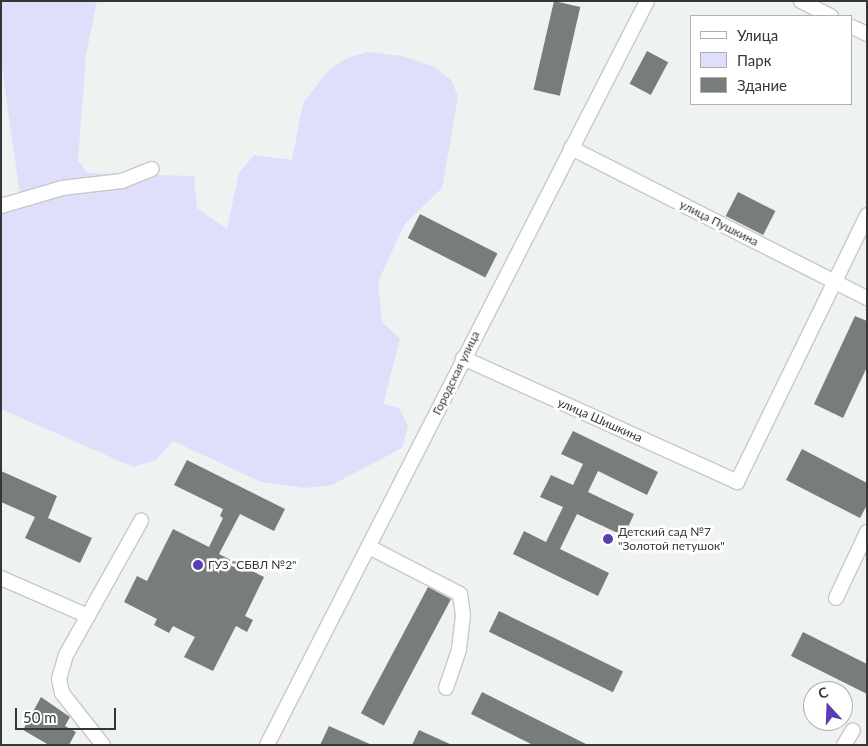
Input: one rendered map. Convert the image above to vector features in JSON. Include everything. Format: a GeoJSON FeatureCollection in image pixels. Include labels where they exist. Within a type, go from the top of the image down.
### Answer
{"type":"FeatureCollection","features":[{"type":"Feature","properties":{"kind":"street","name":"Городская улица"},"geometry":{"type":"LineString","coordinates":[[267,745],[371,548],[463,358],[647,1]]}},
{"type":"Feature","properties":{"kind":"street"},"geometry":{"type":"LineString","coordinates":[[801,1],[829,15]]}},
{"type":"Feature","properties":{"kind":"street"},"geometry":{"type":"LineString","coordinates":[[853,27],[867,34]]}},
{"type":"Feature","properties":{"kind":"street","name":"улица Пушкина"},"geometry":{"type":"LineString","coordinates":[[571,148],[867,298]]}},
{"type":"Feature","properties":{"kind":"street"},"geometry":{"type":"LineString","coordinates":[[1,206],[69,187],[122,181],[152,169]]}},
{"type":"Feature","properties":{"kind":"street"},"geometry":{"type":"LineString","coordinates":[[837,283],[867,215]]}},
{"type":"Feature","properties":{"kind":"street","name":"улица Шишкина"},"geometry":{"type":"LineString","coordinates":[[463,358],[738,482],[837,283]]}},
{"type":"Feature","properties":{"kind":"street"},"geometry":{"type":"LineString","coordinates":[[103,745],[62,693],[59,679],[66,655],[141,521]]}},
{"type":"Feature","properties":{"kind":"street"},"geometry":{"type":"LineString","coordinates":[[836,598],[867,532]]}},
{"type":"Feature","properties":{"kind":"street"},"geometry":{"type":"LineString","coordinates":[[371,548],[460,594],[463,616],[459,650],[446,688]]}},
{"type":"Feature","properties":{"kind":"street"},"geometry":{"type":"LineString","coordinates":[[1,578],[88,616]]}},
{"type":"Feature","properties":{"kind":"street"},"geometry":{"type":"LineString","coordinates":[[844,745],[852,731]]}},
{"type":"Feature","properties":{"kind":"green space"},"geometry":{"type":"Polygon","coordinates":[[[1,1],[97,1],[86,55],[78,161],[88,173],[194,176],[197,208],[227,229],[239,173],[254,155],[292,160],[303,103],[328,71],[347,58],[368,52],[402,56],[435,67],[452,81],[458,97],[442,188],[404,225],[378,282],[382,322],[400,339],[383,404],[399,408],[408,426],[402,448],[332,485],[304,488],[261,482],[173,441],[156,460],[133,467],[1,409],[1,210],[20,195],[1,60],[1,1]]]}},
{"type":"Feature","properties":{"kind":"building"},"geometry":{"type":"Polygon","coordinates":[[[554,1],[580,7],[560,96],[534,90],[554,1]]]}},
{"type":"Feature","properties":{"kind":"building"},"geometry":{"type":"Polygon","coordinates":[[[647,51],[668,62],[651,95],[630,84],[647,51]]]}},
{"type":"Feature","properties":{"kind":"building"},"geometry":{"type":"Polygon","coordinates":[[[738,192],[775,211],[763,235],[726,216],[738,192]]]}},
{"type":"Feature","properties":{"kind":"building"},"geometry":{"type":"Polygon","coordinates":[[[420,214],[498,253],[485,278],[408,238],[420,214]]]}},
{"type":"Feature","properties":{"kind":"building"},"geometry":{"type":"Polygon","coordinates":[[[855,316],[867,321],[867,367],[843,418],[814,404],[855,316]]]}},
{"type":"Feature","properties":{"kind":"building"},"geometry":{"type":"Polygon","coordinates":[[[573,431],[658,472],[647,495],[598,471],[588,492],[634,514],[624,536],[577,514],[560,549],[609,573],[598,596],[513,554],[524,531],[546,542],[563,507],[540,497],[551,475],[573,485],[583,464],[561,454],[573,431]]]}},
{"type":"Feature","properties":{"kind":"building"},"geometry":{"type":"Polygon","coordinates":[[[802,449],[867,483],[867,505],[860,518],[786,480],[802,449]]]}},
{"type":"Feature","properties":{"kind":"building","name":"ГУЗ \"СБВЛ №2\""},"geometry":{"type":"Polygon","coordinates":[[[187,460],[285,509],[274,531],[240,514],[219,554],[264,577],[245,616],[253,620],[247,632],[236,626],[213,671],[184,657],[195,637],[173,626],[169,633],[154,625],[157,619],[124,602],[137,576],[147,581],[173,529],[209,547],[223,518],[220,516],[223,509],[174,485],[187,460]]]}},
{"type":"Feature","properties":{"kind":"building"},"geometry":{"type":"Polygon","coordinates":[[[1,471],[57,496],[48,518],[92,538],[80,563],[25,538],[35,517],[1,502],[1,471]]]}},
{"type":"Feature","properties":{"kind":"building"},"geometry":{"type":"Polygon","coordinates":[[[428,587],[451,599],[384,725],[361,713],[428,587]]]}},
{"type":"Feature","properties":{"kind":"building"},"geometry":{"type":"Polygon","coordinates":[[[499,611],[623,671],[613,692],[489,632],[499,611]]]}},
{"type":"Feature","properties":{"kind":"building"},"geometry":{"type":"Polygon","coordinates":[[[803,632],[867,664],[867,694],[853,687],[853,681],[841,681],[791,656],[803,632]]]}},
{"type":"Feature","properties":{"kind":"building"},"geometry":{"type":"Polygon","coordinates":[[[482,692],[588,745],[533,745],[471,714],[482,692]]]}},
{"type":"Feature","properties":{"kind":"building"},"geometry":{"type":"Polygon","coordinates":[[[41,697],[70,717],[65,726],[76,732],[69,745],[49,745],[23,730],[41,697]]]}},
{"type":"Feature","properties":{"kind":"building"},"geometry":{"type":"Polygon","coordinates":[[[329,726],[372,745],[320,745],[329,726]]]}},
{"type":"Feature","properties":{"kind":"building"},"geometry":{"type":"Polygon","coordinates":[[[419,730],[452,745],[412,745],[419,730]]]}},
{"type":"Feature","properties":{"kind":"place","name":"Детский сад №7 \"Золотой петушок\""},"geometry":{"type":"Point","coordinates":[608,539]}},
{"type":"Feature","properties":{"kind":"place","name":"ГУЗ \"СБВЛ №2\""},"geometry":{"type":"Point","coordinates":[198,565]}}]}
